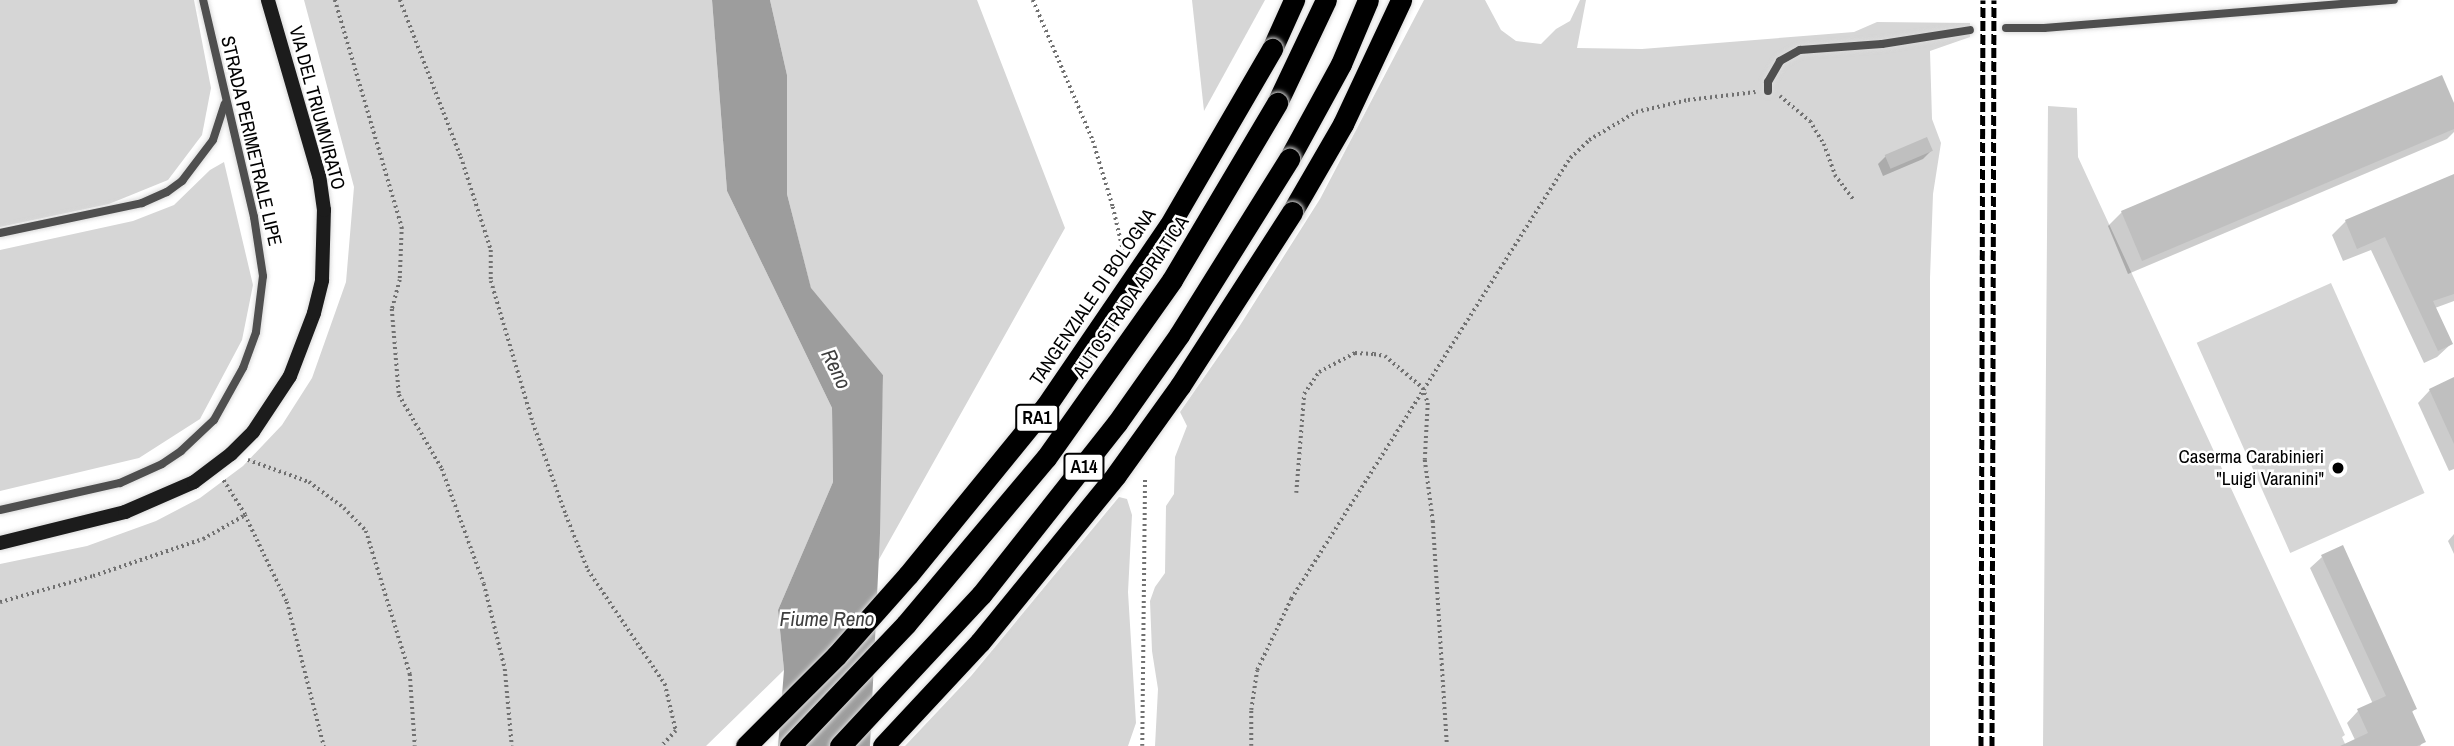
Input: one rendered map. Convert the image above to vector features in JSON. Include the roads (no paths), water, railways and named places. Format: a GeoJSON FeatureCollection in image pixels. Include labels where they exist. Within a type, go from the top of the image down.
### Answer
{"type":"FeatureCollection","features":[{"type":"Feature","properties":{"kind":"highway","name":"TANGENZIALE DI BOLOGNA"},"geometry":{"type":"LineString","coordinates":[[746,746],[836,656],[908,575],[1046,406],[1169,226],[1272,49],[1294,0]]}},
{"type":"Feature","properties":{"kind":"highway","name":"AUTOSTRADA ADRIATICA"},"geometry":{"type":"LineString","coordinates":[[790,746],[906,624],[1046,458],[1171,280],[1277,103],[1326,0]]}},
{"type":"Feature","properties":{"kind":"highway","name":"A14"},"geometry":{"type":"LineString","coordinates":[[840,746],[981,595],[1100,445],[1179,335],[1289,159],[1341,64],[1368,0]]}},
{"type":"Feature","properties":{"kind":"highway"},"geometry":{"type":"LineString","coordinates":[[883,746],[980,642],[1116,475],[1226,318],[1343,124],[1401,0]]}},
{"type":"Feature","properties":{"kind":"street","name":"VIA DEL TRIUMVIRATO"},"geometry":{"type":"LineString","coordinates":[[0,543],[85,525],[144,506],[194,482],[231,454],[253,432],[290,376],[314,313],[325,248],[319,176],[268,0]]}},
{"type":"Feature","properties":{"kind":"lane","name":"STRADA PERIMETRALE LIPE"},"geometry":{"type":"LineString","coordinates":[[0,510],[110,486],[144,475],[181,451],[199,435],[214,420],[236,385],[256,332],[263,276],[254,217],[204,0]]}},
{"type":"Feature","properties":{"kind":"lane"},"geometry":{"type":"LineString","coordinates":[[2006,28],[2044,29],[2394,0]]}},
{"type":"Feature","properties":{"kind":"lane"},"geometry":{"type":"LineString","coordinates":[[1768,91],[1768,82],[1780,61],[1800,50],[1882,44],[1970,30]]}},
{"type":"Feature","properties":{"kind":"lane"},"geometry":{"type":"LineString","coordinates":[[0,233],[142,203],[167,192],[182,181],[213,140],[226,101]]}},
{"type":"Feature","properties":{"kind":"water","name":"Fiume Reno"},"geometry":{"type":"Polygon","coordinates":[[[712,0],[770,0],[787,75],[787,194],[811,288],[883,375],[880,533],[870,746],[778,746],[784,670],[778,610],[833,482],[832,408],[727,191],[712,0]]]}},
{"type":"Feature","properties":{"kind":"railway"},"geometry":{"type":"LineString","coordinates":[[1981,746],[1983,0]]}},
{"type":"Feature","properties":{"kind":"railway"},"geometry":{"type":"LineString","coordinates":[[1992,746],[1994,0]]}},
{"type":"Feature","properties":{"kind":"place","name":"Caserma Carabinieri \"Luigi Varanini\""},"geometry":{"type":"Point","coordinates":[2338,468]}},
{"type":"Feature","properties":{"kind":"water label","name":"Reno"},"geometry":{"type":"Point","coordinates":[836,369]}}]}
